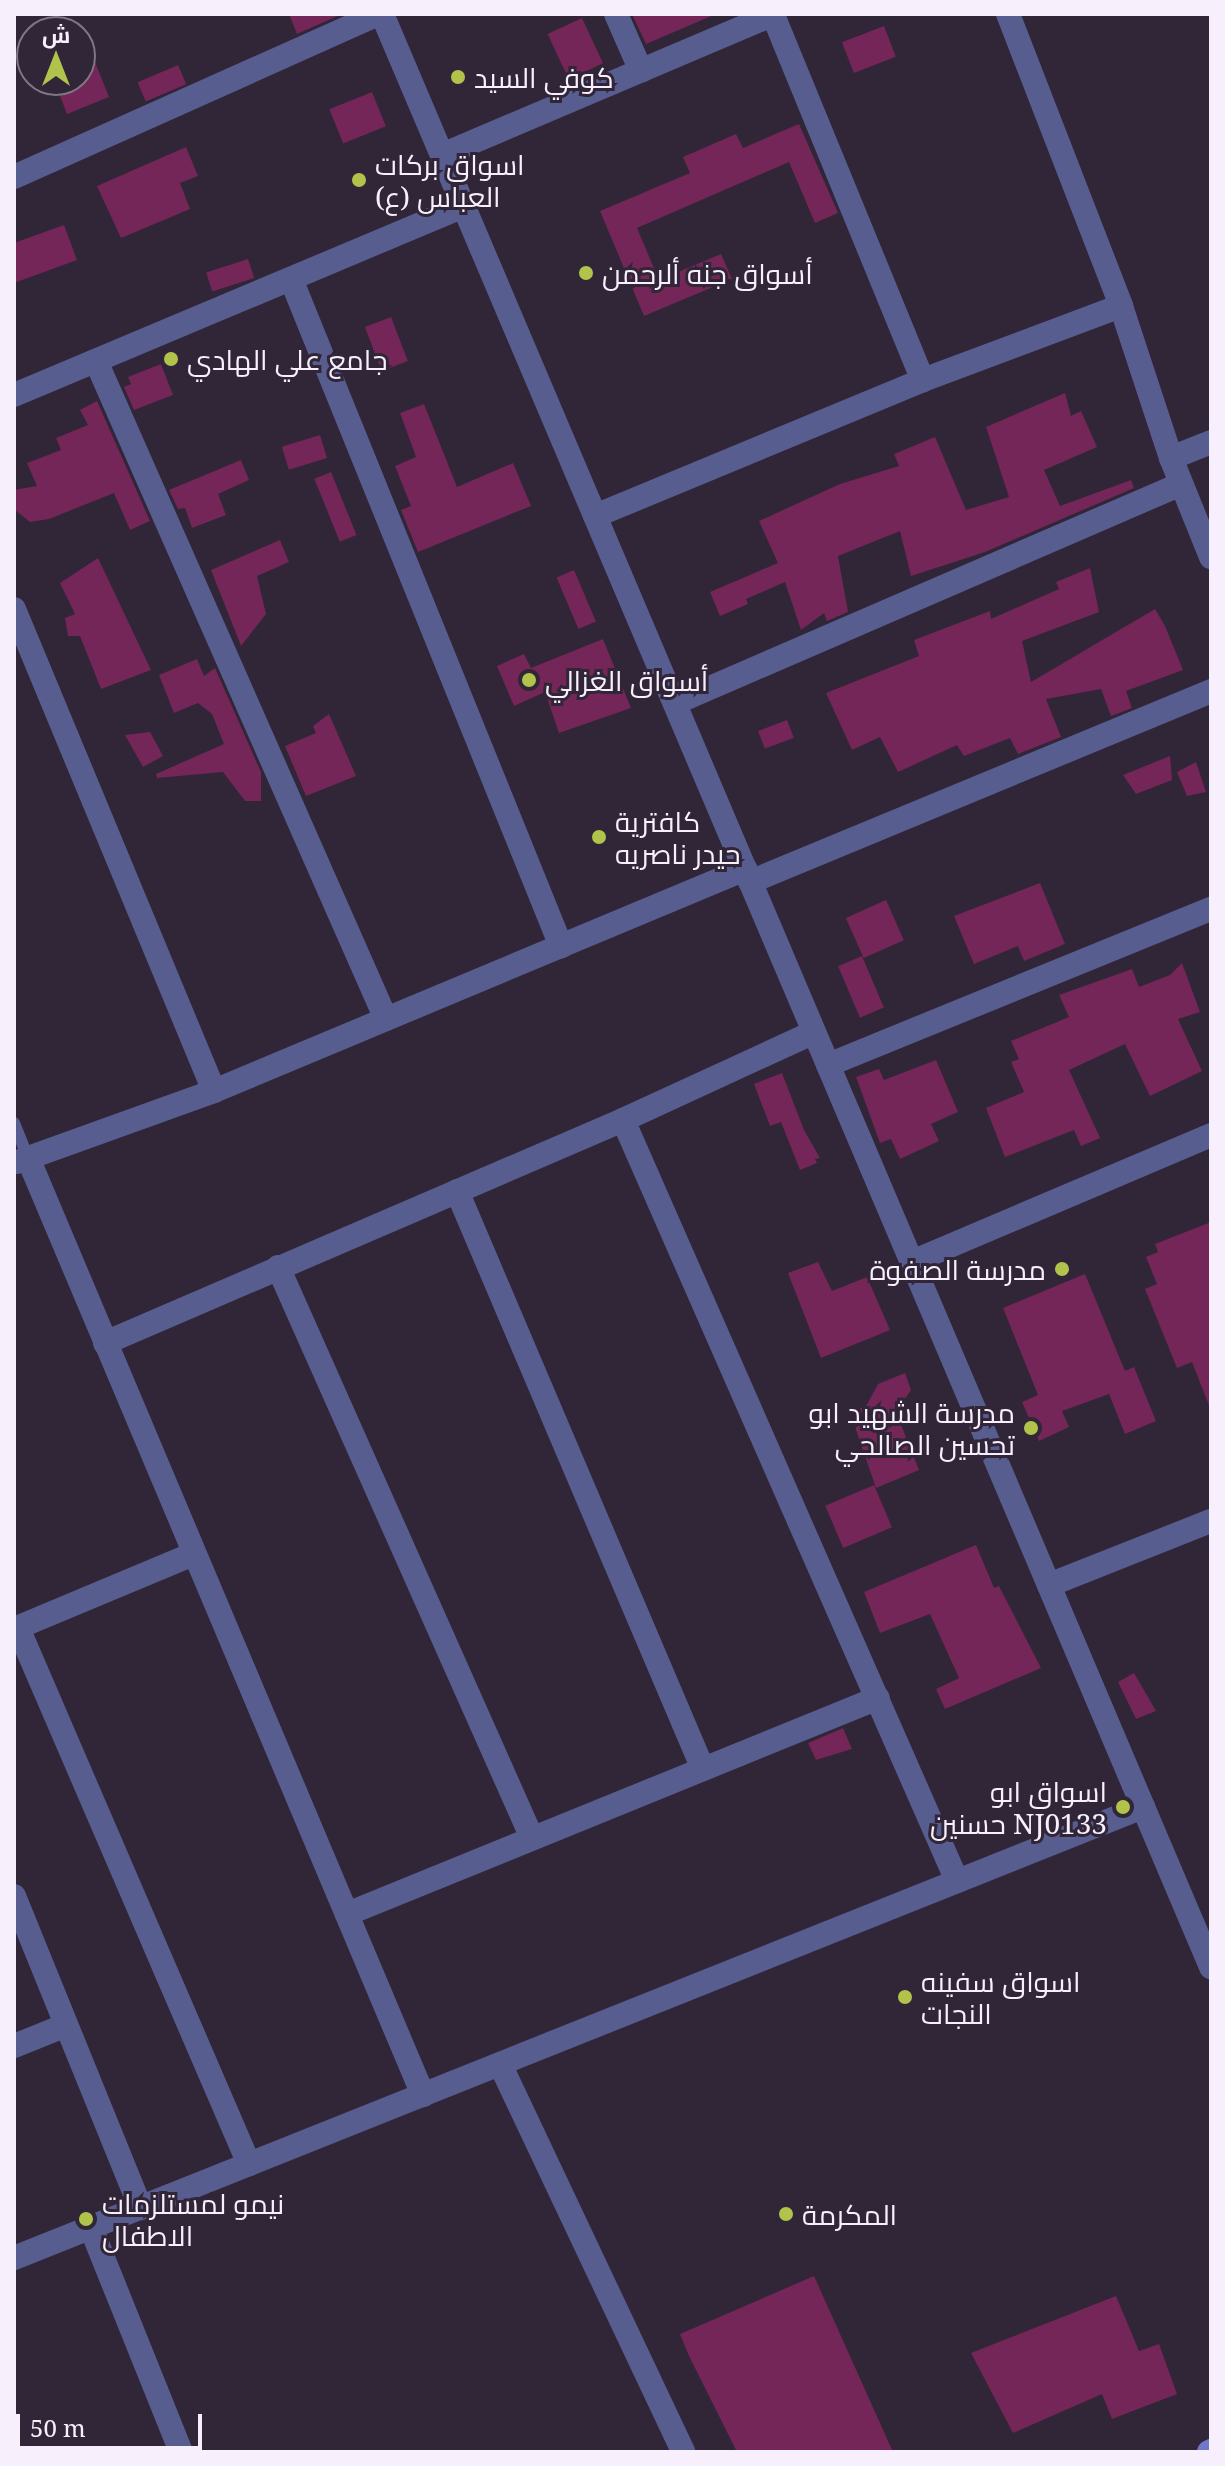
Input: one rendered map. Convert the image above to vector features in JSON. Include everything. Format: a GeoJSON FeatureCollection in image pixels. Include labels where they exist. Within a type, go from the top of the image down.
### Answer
{"type":"FeatureCollection","features":[{"type":"Feature","properties":{"kind":"street"},"geometry":{"type":"LineString","coordinates":[[14,177],[380,14],[1211,1967]]}},
{"type":"Feature","properties":{"kind":"street"},"geometry":{"type":"LineString","coordinates":[[616,14],[641,71]]}},
{"type":"Feature","properties":{"kind":"street"},"geometry":{"type":"LineString","coordinates":[[442,155],[774,14],[923,380]]}},
{"type":"Feature","properties":{"kind":"street"},"geometry":{"type":"LineString","coordinates":[[1008,14],[1121,306],[1171,458],[1211,557]]}},
{"type":"Feature","properties":{"kind":"street"},"geometry":{"type":"LineString","coordinates":[[14,395],[464,206]]}},
{"type":"Feature","properties":{"kind":"street"},"geometry":{"type":"LineString","coordinates":[[291,279],[561,946]]}},
{"type":"Feature","properties":{"kind":"street"},"geometry":{"type":"LineString","coordinates":[[595,516],[923,380],[1121,306]]}},
{"type":"Feature","properties":{"kind":"street"},"geometry":{"type":"LineString","coordinates":[[96,361],[386,1019]]}},
{"type":"Feature","properties":{"kind":"street"},"geometry":{"type":"LineString","coordinates":[[1171,458],[1211,442]]}},
{"type":"Feature","properties":{"kind":"street"},"geometry":{"type":"LineString","coordinates":[[675,703],[1181,484]]}},
{"type":"Feature","properties":{"kind":"street"},"geometry":{"type":"LineString","coordinates":[[14,609],[214,1091]]}},
{"type":"Feature","properties":{"kind":"street"},"geometry":{"type":"LineString","coordinates":[[423,2095],[105,1343],[21,1160],[214,1091],[561,946],[1211,691]]}},
{"type":"Feature","properties":{"kind":"street"},"geometry":{"type":"LineString","coordinates":[[828,1065],[1211,909]]}},
{"type":"Feature","properties":{"kind":"street"},"geometry":{"type":"LineString","coordinates":[[105,1343],[623,1120],[814,1032]]}},
{"type":"Feature","properties":{"kind":"street"},"geometry":{"type":"LineString","coordinates":[[623,1120],[957,1881]]}},
{"type":"Feature","properties":{"kind":"street"},"geometry":{"type":"LineString","coordinates":[[912,1262],[1211,1135]]}},
{"type":"Feature","properties":{"kind":"street"},"geometry":{"type":"LineString","coordinates":[[457,1191],[703,1769]]}},
{"type":"Feature","properties":{"kind":"street"},"geometry":{"type":"LineString","coordinates":[[278,1267],[532,1838]]}},
{"type":"Feature","properties":{"kind":"street"},"geometry":{"type":"LineString","coordinates":[[1049,1585],[1211,1521]]}},
{"type":"Feature","properties":{"kind":"street"},"geometry":{"type":"LineString","coordinates":[[193,1554],[16,1629],[249,2164]]}},
{"type":"Feature","properties":{"kind":"street"},"geometry":{"type":"LineString","coordinates":[[347,1914],[878,1698]]}},
{"type":"Feature","properties":{"kind":"street"},"geometry":{"type":"LineString","coordinates":[[14,2258],[1143,1807]]}},
{"type":"Feature","properties":{"kind":"street"},"geometry":{"type":"LineString","coordinates":[[14,1896],[141,2208]]}},
{"type":"Feature","properties":{"kind":"street"},"geometry":{"type":"LineString","coordinates":[[14,2046],[66,2025]]}},
{"type":"Feature","properties":{"kind":"street"},"geometry":{"type":"LineString","coordinates":[[500,2064],[683,2452]]}},
{"type":"Feature","properties":{"kind":"street"},"geometry":{"type":"LineString","coordinates":[[91,2228],[181,2452]]}},
{"type":"Feature","properties":{"kind":"lane"},"geometry":{"type":"LineString","coordinates":[[14,1123],[21,1160]]}},
{"type":"Feature","properties":{"kind":"building"},"geometry":{"type":"Polygon","coordinates":[[[289,14],[342,14],[297,34],[289,14]]]}},
{"type":"Feature","properties":{"kind":"building"},"geometry":{"type":"Polygon","coordinates":[[[632,14],[716,14],[646,44],[632,14]]]}},
{"type":"Feature","properties":{"kind":"building"},"geometry":{"type":"Polygon","coordinates":[[[582,18],[603,63],[569,79],[548,34],[582,18]]]}},
{"type":"Feature","properties":{"kind":"building"},"geometry":{"type":"Polygon","coordinates":[[[884,26],[896,57],[854,73],[842,42],[884,26]]]}},
{"type":"Feature","properties":{"kind":"building"},"geometry":{"type":"Polygon","coordinates":[[[96,64],[109,97],[67,114],[60,96],[96,96],[96,64]]]}},
{"type":"Feature","properties":{"kind":"building"},"geometry":{"type":"Polygon","coordinates":[[[178,65],[186,84],[146,102],[137,82],[178,65]]]}},
{"type":"Feature","properties":{"kind":"building"},"geometry":{"type":"Polygon","coordinates":[[[372,92],[386,126],[343,144],[329,109],[372,92]]]}},
{"type":"Feature","properties":{"kind":"building"},"geometry":{"type":"Polygon","coordinates":[[[799,124],[838,213],[815,223],[789,162],[637,228],[659,280],[721,254],[732,279],[644,316],[600,211],[690,173],[683,157],[736,134],[743,148],[799,124]]]}},
{"type":"Feature","properties":{"kind":"building"},"geometry":{"type":"Polygon","coordinates":[[[186,147],[198,176],[180,183],[190,209],[121,238],[97,186],[186,147]]]}},
{"type":"Feature","properties":{"kind":"building"},"geometry":{"type":"Polygon","coordinates":[[[64,225],[77,260],[14,283],[14,243],[64,225]]]}},
{"type":"Feature","properties":{"kind":"building"},"geometry":{"type":"Polygon","coordinates":[[[248,259],[254,278],[212,292],[206,273],[248,259]]]}},
{"type":"Feature","properties":{"kind":"building"},"geometry":{"type":"Polygon","coordinates":[[[391,317],[408,361],[382,371],[365,327],[391,317]]]}},
{"type":"Feature","properties":{"kind":"building"},"geometry":{"type":"Polygon","coordinates":[[[161,364],[173,395],[134,410],[124,387],[131,384],[128,377],[161,364]]]}},
{"type":"Feature","properties":{"kind":"building"},"geometry":{"type":"Polygon","coordinates":[[[1065,393],[1071,416],[1081,411],[1097,447],[1044,470],[1060,506],[1131,480],[1134,488],[985,552],[911,576],[900,531],[838,556],[848,612],[827,621],[824,613],[801,630],[785,582],[746,599],[748,604],[720,616],[710,592],[778,563],[759,521],[840,484],[899,466],[894,454],[935,437],[966,510],[1009,497],[986,427],[1065,393]]]}},
{"type":"Feature","properties":{"kind":"building"},"geometry":{"type":"Polygon","coordinates":[[[97,401],[150,521],[130,530],[114,493],[49,519],[30,522],[15,510],[14,503],[14,490],[37,486],[27,463],[61,450],[56,438],[88,425],[80,410],[97,401]]]}},
{"type":"Feature","properties":{"kind":"building"},"geometry":{"type":"Polygon","coordinates":[[[424,404],[457,487],[513,463],[531,506],[418,552],[401,510],[411,506],[395,466],[416,457],[400,413],[424,404]]]}},
{"type":"Feature","properties":{"kind":"building"},"geometry":{"type":"Polygon","coordinates":[[[320,435],[327,458],[289,470],[282,447],[320,435]]]}},
{"type":"Feature","properties":{"kind":"building"},"geometry":{"type":"Polygon","coordinates":[[[241,460],[249,480],[218,494],[226,515],[192,528],[185,508],[178,509],[169,490],[241,460]]]}},
{"type":"Feature","properties":{"kind":"building"},"geometry":{"type":"Polygon","coordinates":[[[331,472],[356,535],[340,542],[314,479],[331,472]]]}},
{"type":"Feature","properties":{"kind":"building"},"geometry":{"type":"Polygon","coordinates":[[[280,540],[289,562],[257,576],[266,614],[241,646],[211,570],[280,540]]]}},
{"type":"Feature","properties":{"kind":"building"},"geometry":{"type":"Polygon","coordinates":[[[98,558],[151,670],[101,689],[80,636],[68,636],[65,618],[75,614],[60,583],[98,558]]]}},
{"type":"Feature","properties":{"kind":"building"},"geometry":{"type":"Polygon","coordinates":[[[1090,568],[1099,612],[1022,641],[1031,682],[1155,609],[1183,670],[1126,691],[1132,708],[1111,716],[1101,689],[1046,699],[1061,737],[1018,754],[1010,738],[964,756],[957,745],[898,772],[880,737],[852,750],[826,693],[919,656],[914,640],[990,611],[991,619],[1059,589],[1056,582],[1090,568]]]}},
{"type":"Feature","properties":{"kind":"building"},"geometry":{"type":"Polygon","coordinates":[[[574,570],[596,622],[578,629],[557,577],[574,570]]]}},
{"type":"Feature","properties":{"kind":"building"},"geometry":{"type":"Polygon","coordinates":[[[603,639],[631,708],[559,733],[545,692],[514,706],[497,666],[524,654],[531,668],[603,639]]]}},
{"type":"Feature","properties":{"kind":"building"},"geometry":{"type":"Polygon","coordinates":[[[197,659],[204,676],[215,668],[261,772],[261,801],[245,801],[223,772],[157,778],[156,774],[224,744],[212,714],[198,703],[174,713],[159,675],[197,659]]]}},
{"type":"Feature","properties":{"kind":"building"},"geometry":{"type":"Polygon","coordinates":[[[329,714],[356,776],[306,796],[285,746],[316,733],[313,726],[329,714]]]}},
{"type":"Feature","properties":{"kind":"building"},"geometry":{"type":"Polygon","coordinates":[[[787,720],[794,738],[765,749],[758,731],[787,720]]]}},
{"type":"Feature","properties":{"kind":"building"},"geometry":{"type":"Polygon","coordinates":[[[150,732],[163,756],[143,767],[125,735],[150,732]]]}},
{"type":"Feature","properties":{"kind":"building"},"geometry":{"type":"Polygon","coordinates":[[[1170,756],[1172,780],[1136,794],[1123,775],[1170,756]]]}},
{"type":"Feature","properties":{"kind":"building"},"geometry":{"type":"Polygon","coordinates":[[[1196,762],[1206,792],[1187,796],[1177,772],[1196,762]]]}},
{"type":"Feature","properties":{"kind":"building"},"geometry":{"type":"Polygon","coordinates":[[[1040,883],[1065,944],[1024,961],[1018,946],[974,964],[954,916],[1040,883]]]}},
{"type":"Feature","properties":{"kind":"building"},"geometry":{"type":"Polygon","coordinates":[[[886,900],[904,940],[864,958],[846,918],[886,900]]]}},
{"type":"Feature","properties":{"kind":"building"},"geometry":{"type":"Polygon","coordinates":[[[862,956],[884,1008],[860,1018],[838,966],[862,956]]]}},
{"type":"Feature","properties":{"kind":"building"},"geometry":{"type":"Polygon","coordinates":[[[1182,963],[1200,1012],[1178,1019],[1202,1071],[1150,1096],[1125,1044],[1069,1070],[1100,1138],[1081,1146],[1074,1130],[1005,1157],[986,1108],[1024,1092],[1011,1062],[1019,1059],[1011,1041],[1069,1017],[1059,995],[1132,969],[1139,987],[1170,975],[1182,963]]]}},
{"type":"Feature","properties":{"kind":"building"},"geometry":{"type":"Polygon","coordinates":[[[936,1060],[958,1112],[931,1124],[939,1141],[900,1159],[891,1139],[880,1143],[856,1077],[879,1069],[884,1080],[936,1060]]]}},
{"type":"Feature","properties":{"kind":"building"},"geometry":{"type":"Polygon","coordinates":[[[782,1073],[804,1130],[820,1158],[815,1159],[817,1163],[800,1170],[781,1122],[770,1126],[754,1084],[782,1073]]]}},
{"type":"Feature","properties":{"kind":"building"},"geometry":{"type":"Polygon","coordinates":[[[1211,1222],[1210,1408],[1192,1362],[1177,1368],[1145,1289],[1157,1284],[1146,1257],[1158,1252],[1155,1244],[1211,1222]]]}},
{"type":"Feature","properties":{"kind":"building"},"geometry":{"type":"Polygon","coordinates":[[[818,1262],[832,1291],[867,1277],[890,1330],[821,1358],[788,1273],[818,1262]]]}},
{"type":"Feature","properties":{"kind":"building"},"geometry":{"type":"Polygon","coordinates":[[[1085,1274],[1125,1371],[1134,1367],[1156,1421],[1125,1434],[1109,1394],[1062,1411],[1069,1427],[1039,1441],[1022,1402],[1038,1395],[1003,1308],[1085,1274]]]}},
{"type":"Feature","properties":{"kind":"building"},"geometry":{"type":"Polygon","coordinates":[[[905,1373],[911,1390],[896,1412],[919,1470],[876,1488],[855,1427],[864,1424],[860,1408],[865,1408],[878,1384],[905,1373]]]}},
{"type":"Feature","properties":{"kind":"building"},"geometry":{"type":"Polygon","coordinates":[[[874,1485],[892,1527],[843,1548],[825,1506],[874,1485]]]}},
{"type":"Feature","properties":{"kind":"building"},"geometry":{"type":"Polygon","coordinates":[[[976,1545],[994,1588],[999,1586],[1041,1668],[945,1709],[936,1689],[959,1678],[930,1614],[880,1633],[864,1592],[976,1545]]]}},
{"type":"Feature","properties":{"kind":"building"},"geometry":{"type":"Polygon","coordinates":[[[1134,1673],[1156,1711],[1136,1719],[1118,1682],[1134,1673]]]}},
{"type":"Feature","properties":{"kind":"building"},"geometry":{"type":"Polygon","coordinates":[[[843,1728],[852,1749],[816,1760],[808,1743],[843,1728]]]}},
{"type":"Feature","properties":{"kind":"building"},"geometry":{"type":"Polygon","coordinates":[[[814,2276],[893,2452],[737,2452],[689,2356],[680,2334],[814,2276]]]}},
{"type":"Feature","properties":{"kind":"building"},"geometry":{"type":"Polygon","coordinates":[[[1116,2296],[1139,2351],[1159,2344],[1177,2394],[1112,2419],[1102,2394],[1013,2433],[971,2353],[1116,2296]]]}},
{"type":"Feature","properties":{"kind":"place","name":"كوفي السيد"},"geometry":{"type":"Point","coordinates":[458,77]}},
{"type":"Feature","properties":{"kind":"place","name":"اسواق بركات العباس (ع)"},"geometry":{"type":"Point","coordinates":[359,180]}},
{"type":"Feature","properties":{"kind":"place","name":"أسواق جنه ألرحمن"},"geometry":{"type":"Point","coordinates":[586,273]}},
{"type":"Feature","properties":{"kind":"place","name":"جامع علي الهادي"},"geometry":{"type":"Point","coordinates":[171,359]}},
{"type":"Feature","properties":{"kind":"place","name":"أسواق الغزالي"},"geometry":{"type":"Point","coordinates":[529,680]}},
{"type":"Feature","properties":{"kind":"place","name":"كافترية حيدر ناصريه"},"geometry":{"type":"Point","coordinates":[599,837]}},
{"type":"Feature","properties":{"kind":"place","name":"مدرسة الصفوة"},"geometry":{"type":"Point","coordinates":[1062,1269]}},
{"type":"Feature","properties":{"kind":"place","name":"مدرسة الشهيد ابو تحسين الصالحي"},"geometry":{"type":"Point","coordinates":[1031,1428]}},
{"type":"Feature","properties":{"kind":"place","name":"اسواق ابو حسنين NJ0133"},"geometry":{"type":"Point","coordinates":[1123,1807]}},
{"type":"Feature","properties":{"kind":"place","name":"اسواق سفينه النجات"},"geometry":{"type":"Point","coordinates":[905,1997]}},
{"type":"Feature","properties":{"kind":"place","name":"المكرمة"},"geometry":{"type":"Point","coordinates":[786,2214]}},
{"type":"Feature","properties":{"kind":"place","name":"نيمو لمستلزمات الاطفال"},"geometry":{"type":"Point","coordinates":[86,2219]}}]}
